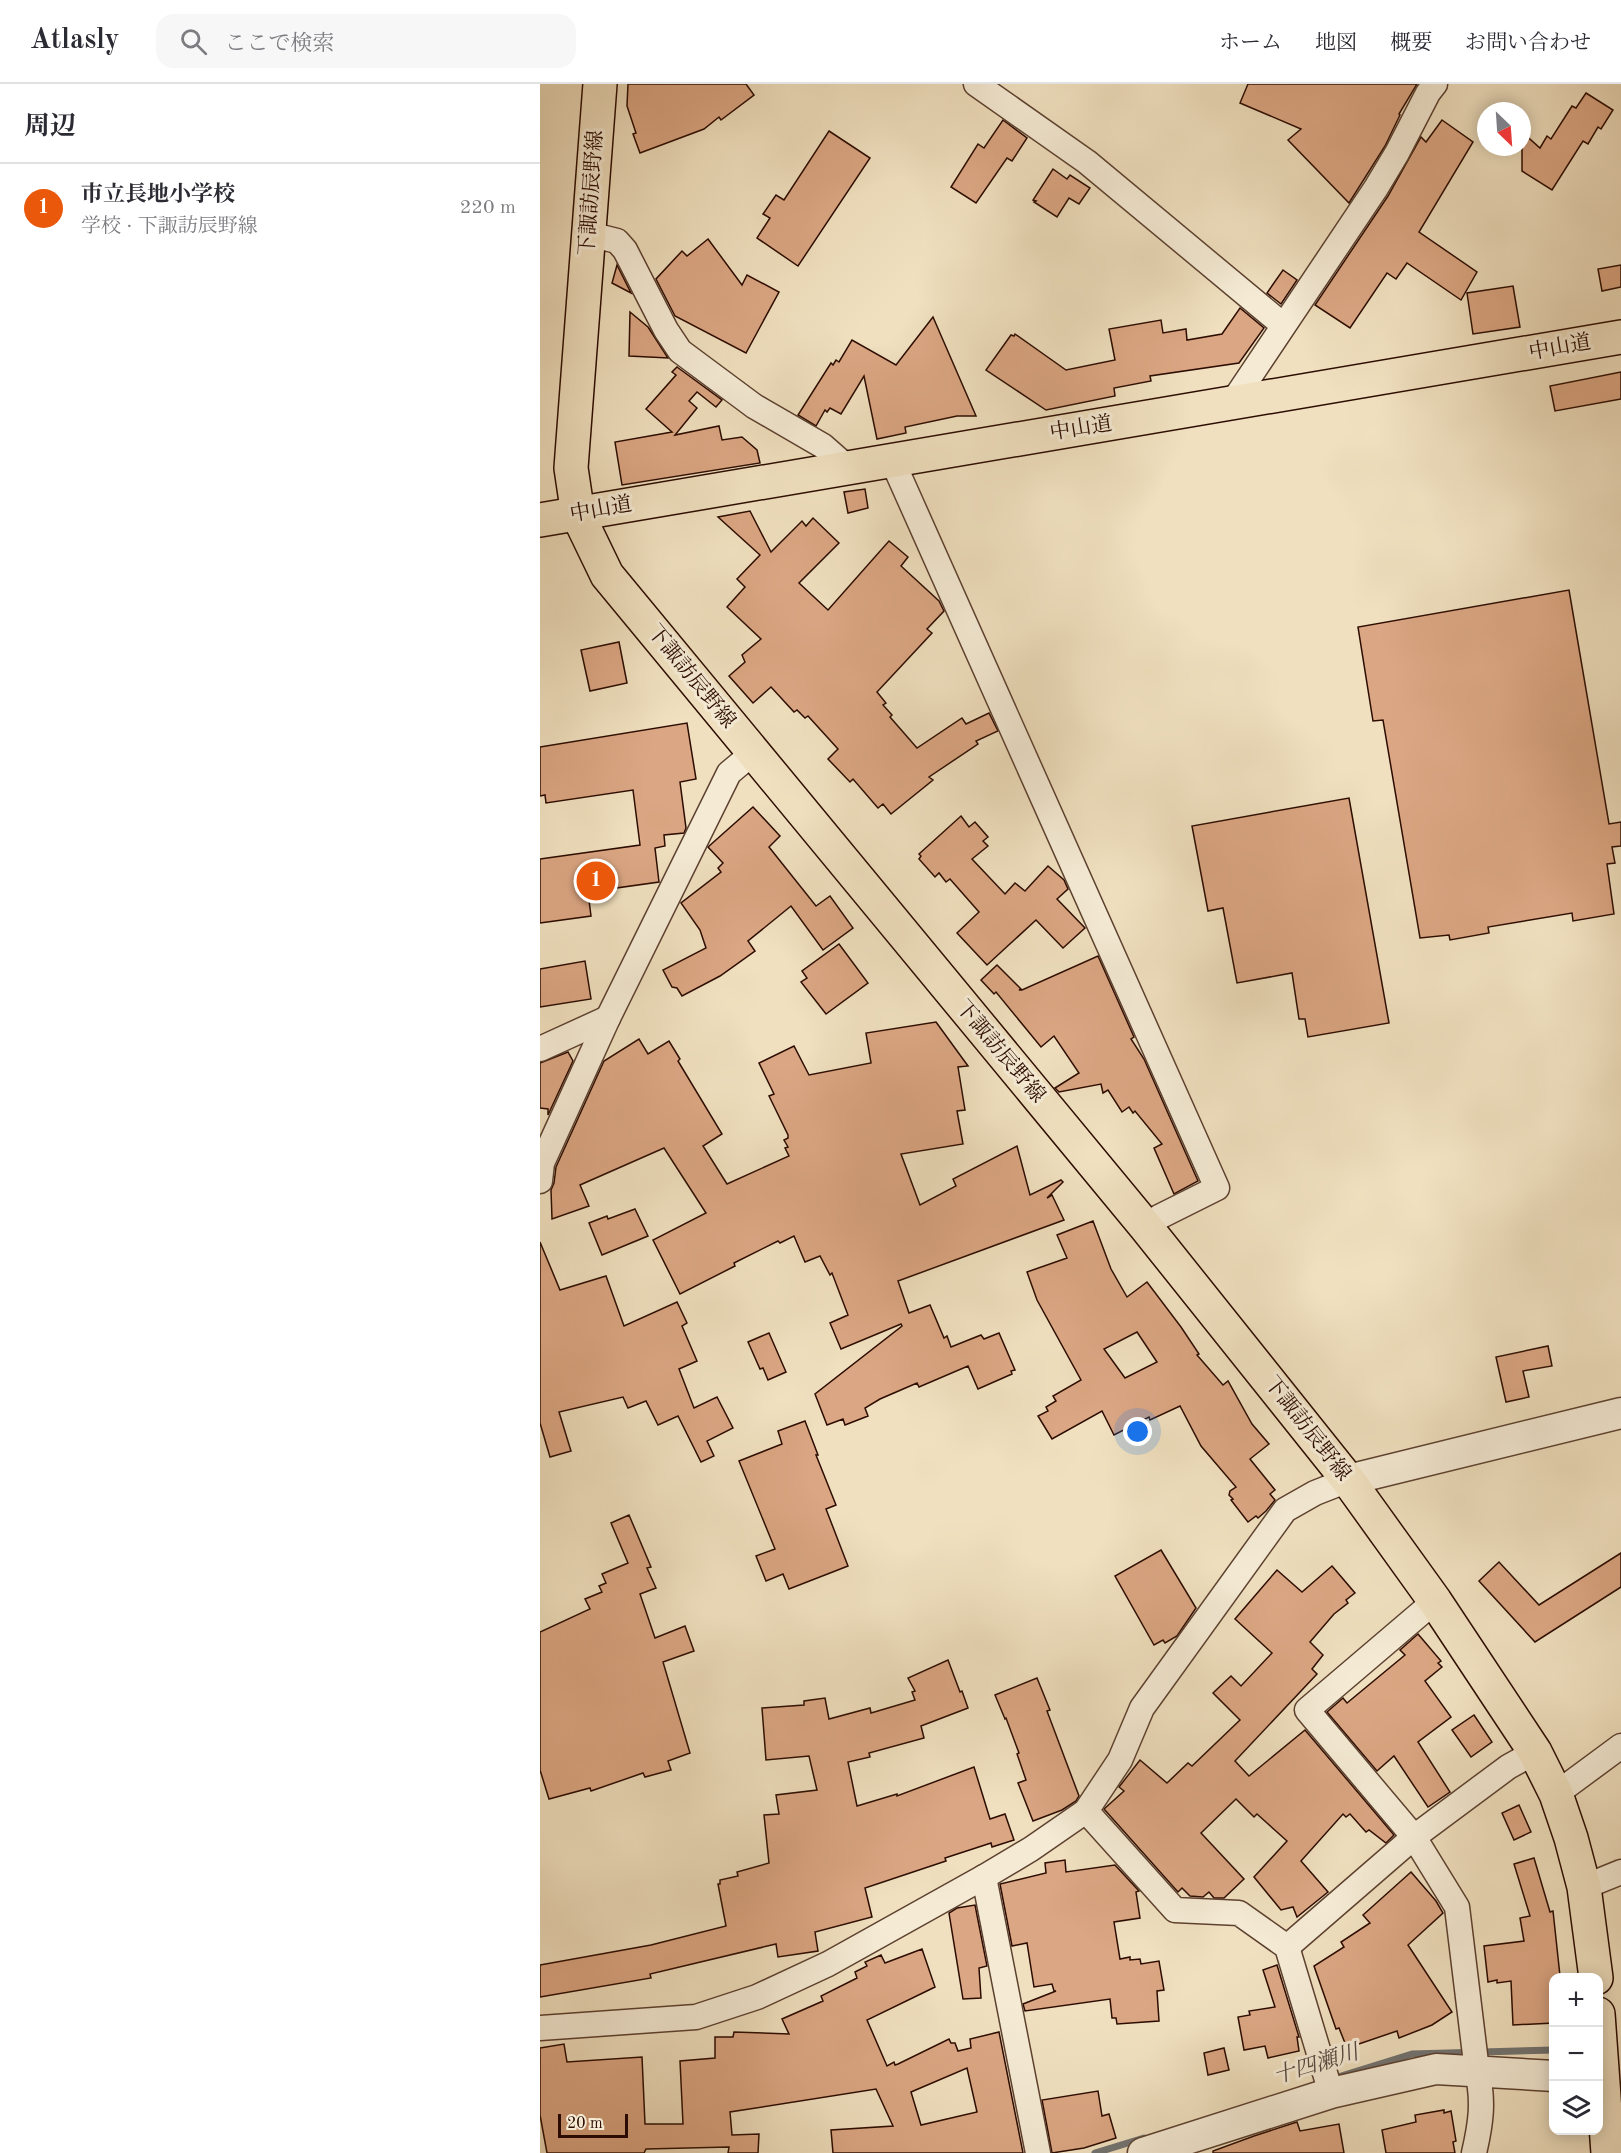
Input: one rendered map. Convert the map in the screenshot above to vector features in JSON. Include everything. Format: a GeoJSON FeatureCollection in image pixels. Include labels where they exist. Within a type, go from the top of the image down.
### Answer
{"type":"FeatureCollection","features":[{"type":"Feature","properties":{"kind":"main road","name":"下諏訪辰野線"},"geometry":{"type":"LineString","coordinates":[[600,84],[571,468],[578,514],[608,575],[1145,1226],[1348,1480],[1435,1601],[1535,1752],[1556,1794],[1584,1887],[1595,1973]]}},
{"type":"Feature","properties":{"kind":"main road","name":"中山道"},"geometry":{"type":"LineString","coordinates":[[540,520],[1621,337]]}},
{"type":"Feature","properties":{"kind":"main road"},"geometry":{"type":"LineString","coordinates":[[1601,2027],[1607,2079],[1608,2153]]}},
{"type":"Feature","properties":{"kind":"street"},"geometry":{"type":"LineString","coordinates":[[976,84],[1087,162],[1283,325]]}},
{"type":"Feature","properties":{"kind":"street"},"geometry":{"type":"LineString","coordinates":[[1232,403],[1376,188],[1435,84]]}},
{"type":"Feature","properties":{"kind":"street"},"geometry":{"type":"LineString","coordinates":[[588,234],[617,241],[625,250],[666,330],[680,351],[754,406],[823,446],[848,468]]}},
{"type":"Feature","properties":{"kind":"street"},"geometry":{"type":"LineString","coordinates":[[892,460],[1217,1188],[1159,1216],[1145,1226]]}},
{"type":"Feature","properties":{"kind":"street"},"geometry":{"type":"LineString","coordinates":[[540,1182],[542,1163],[608,1018],[729,773],[753,753]]}},
{"type":"Feature","properties":{"kind":"street"},"geometry":{"type":"LineString","coordinates":[[540,1049],[608,1018]]}},
{"type":"Feature","properties":{"kind":"street"},"geometry":{"type":"LineString","coordinates":[[540,2028],[696,2017],[757,1997],[828,1964],[984,1877],[1031,1849],[1086,1811],[1120,1760],[1142,1708],[1285,1510],[1315,1492],[1348,1480],[1621,1413]]}},
{"type":"Feature","properties":{"kind":"street"},"geometry":{"type":"LineString","coordinates":[[1435,1601],[1307,1710],[1414,1837],[1457,1907],[1481,2091],[1481,2122],[1474,2153]]}},
{"type":"Feature","properties":{"kind":"street"},"geometry":{"type":"LineString","coordinates":[[1556,1794],[1621,1746]]}},
{"type":"Feature","properties":{"kind":"street"},"geometry":{"type":"LineString","coordinates":[[1287,1947],[1414,1837],[1508,1767],[1535,1752]]}},
{"type":"Feature","properties":{"kind":"street"},"geometry":{"type":"LineString","coordinates":[[1086,1811],[1175,1910],[1239,1913],[1287,1947],[1331,2093]]}},
{"type":"Feature","properties":{"kind":"street"},"geometry":{"type":"LineString","coordinates":[[1584,1887],[1621,1872]]}},
{"type":"Feature","properties":{"kind":"street"},"geometry":{"type":"LineString","coordinates":[[984,1877],[1038,2153]]}},
{"type":"Feature","properties":{"kind":"street"},"geometry":{"type":"LineString","coordinates":[[1143,2153],[1331,2093],[1436,2069],[1549,2076]]}},
{"type":"Feature","properties":{"kind":"building"},"geometry":{"type":"Polygon","coordinates":[[[628,84],[746,84],[754,95],[721,120],[719,117],[704,129],[640,153],[627,106],[628,84]]]}},
{"type":"Feature","properties":{"kind":"building"},"geometry":{"type":"Polygon","coordinates":[[[1248,84],[1417,84],[1399,114],[1385,146],[1349,203],[1288,140],[1301,129],[1240,103],[1248,84]]]}},
{"type":"Feature","properties":{"kind":"building"},"geometry":{"type":"Polygon","coordinates":[[[1586,93],[1613,110],[1601,129],[1598,127],[1588,144],[1583,141],[1552,190],[1522,171],[1522,156],[1531,156],[1531,140],[1540,148],[1547,136],[1551,139],[1572,106],[1576,108],[1586,93]]]}},
{"type":"Feature","properties":{"kind":"building"},"geometry":{"type":"Polygon","coordinates":[[[1003,120],[1027,138],[1012,161],[1007,158],[976,203],[951,187],[978,144],[984,148],[1003,120]]]}},
{"type":"Feature","properties":{"kind":"building"},"geometry":{"type":"Polygon","coordinates":[[[1442,120],[1473,142],[1419,232],[1477,272],[1461,300],[1407,263],[1396,279],[1387,273],[1350,328],[1315,305],[1388,196],[1421,137],[1426,142],[1442,120]]]}},
{"type":"Feature","properties":{"kind":"building"},"geometry":{"type":"Polygon","coordinates":[[[829,131],[870,158],[798,266],[757,238],[770,218],[763,214],[776,195],[784,200],[829,131]]]}},
{"type":"Feature","properties":{"kind":"building"},"geometry":{"type":"Polygon","coordinates":[[[1053,169],[1067,179],[1070,175],[1090,188],[1079,204],[1069,198],[1057,217],[1033,200],[1053,169]]]}},
{"type":"Feature","properties":{"kind":"building"},"geometry":{"type":"Polygon","coordinates":[[[708,239],[742,285],[747,275],[779,292],[746,353],[675,316],[656,279],[682,251],[687,256],[708,239]]]}},
{"type":"Feature","properties":{"kind":"building"},"geometry":{"type":"Polygon","coordinates":[[[617,265],[631,293],[612,283],[617,265]]]}},
{"type":"Feature","properties":{"kind":"building"},"geometry":{"type":"Polygon","coordinates":[[[1621,265],[1621,287],[1602,291],[1598,269],[1621,265]]]}},
{"type":"Feature","properties":{"kind":"building"},"geometry":{"type":"Polygon","coordinates":[[[1283,270],[1297,280],[1281,304],[1267,293],[1283,270]]]}},
{"type":"Feature","properties":{"kind":"building"},"geometry":{"type":"Polygon","coordinates":[[[1513,286],[1520,327],[1473,334],[1467,293],[1513,286]]]}},
{"type":"Feature","properties":{"kind":"building"},"geometry":{"type":"Polygon","coordinates":[[[1240,308],[1264,328],[1239,363],[1150,376],[1151,381],[1114,388],[1115,396],[1046,410],[986,370],[1011,335],[1015,334],[1066,370],[1115,360],[1109,329],[1161,320],[1163,333],[1186,329],[1187,340],[1222,334],[1240,308]]]}},
{"type":"Feature","properties":{"kind":"building"},"geometry":{"type":"Polygon","coordinates":[[[630,312],[648,327],[668,358],[629,356],[630,312]]]}},
{"type":"Feature","properties":{"kind":"building"},"geometry":{"type":"Polygon","coordinates":[[[933,317],[976,416],[957,416],[905,427],[906,433],[877,439],[864,376],[841,414],[830,408],[827,412],[825,410],[816,426],[798,415],[831,363],[833,365],[836,360],[839,362],[852,340],[896,365],[933,317]]]}},
{"type":"Feature","properties":{"kind":"building"},"geometry":{"type":"Polygon","coordinates":[[[677,367],[722,400],[716,407],[697,392],[689,401],[697,408],[675,435],[719,426],[722,440],[742,437],[757,450],[760,463],[622,485],[615,442],[672,432],[646,409],[676,375],[672,372],[677,367]]]}},
{"type":"Feature","properties":{"kind":"building"},"geometry":{"type":"Polygon","coordinates":[[[1621,372],[1621,399],[1555,411],[1550,386],[1621,372]]]}},
{"type":"Feature","properties":{"kind":"building"},"geometry":{"type":"Polygon","coordinates":[[[865,489],[868,508],[848,513],[844,492],[865,489]]]}},
{"type":"Feature","properties":{"kind":"building"},"geometry":{"type":"Polygon","coordinates":[[[750,511],[771,552],[802,521],[806,526],[813,518],[839,543],[799,583],[828,610],[889,541],[908,557],[901,566],[939,601],[944,611],[927,629],[932,633],[877,692],[886,703],[883,705],[892,715],[890,717],[917,748],[962,718],[966,724],[989,713],[998,731],[976,741],[978,744],[929,777],[933,780],[891,814],[883,804],[878,808],[853,779],[850,782],[828,759],[838,749],[808,716],[805,718],[797,710],[794,712],[771,687],[753,703],[729,676],[745,662],[742,655],[761,639],[727,607],[745,587],[737,579],[760,555],[718,517],[750,511]]]}},
{"type":"Feature","properties":{"kind":"building"},"geometry":{"type":"Polygon","coordinates":[[[1569,590],[1609,824],[1621,822],[1621,846],[1612,847],[1615,863],[1607,864],[1614,914],[1573,921],[1572,913],[1488,927],[1489,933],[1450,940],[1449,935],[1420,938],[1383,720],[1373,721],[1358,627],[1569,590]]]}},
{"type":"Feature","properties":{"kind":"building"},"geometry":{"type":"Polygon","coordinates":[[[619,642],[627,683],[590,691],[581,650],[619,642]]]}},
{"type":"Feature","properties":{"kind":"building"},"geometry":{"type":"Polygon","coordinates":[[[687,723],[696,779],[680,782],[686,828],[684,833],[664,835],[665,846],[655,848],[659,882],[588,892],[591,916],[540,923],[540,859],[640,845],[633,790],[546,803],[545,795],[540,796],[540,747],[687,723]]]}},
{"type":"Feature","properties":{"kind":"building"},"geometry":{"type":"Polygon","coordinates":[[[1349,798],[1389,1023],[1308,1037],[1305,1019],[1299,1019],[1292,973],[1237,983],[1223,908],[1208,911],[1192,826],[1349,798]]]}},
{"type":"Feature","properties":{"kind":"building"},"geometry":{"type":"Polygon","coordinates":[[[753,807],[780,836],[769,847],[816,906],[830,896],[853,928],[823,950],[791,906],[748,941],[755,951],[720,976],[682,996],[677,988],[672,987],[663,970],[706,948],[700,930],[681,903],[721,872],[718,868],[723,863],[708,847],[753,807]]]}},
{"type":"Feature","properties":{"kind":"building"},"geometry":{"type":"Polygon","coordinates":[[[961,816],[969,827],[975,822],[988,837],[983,841],[988,846],[972,859],[1005,894],[1015,883],[1025,891],[1048,866],[1064,880],[1068,889],[1057,899],[1085,928],[1063,948],[1036,920],[987,965],[957,933],[979,912],[950,879],[946,882],[939,873],[935,877],[919,859],[921,856],[919,854],[961,816]]]}},
{"type":"Feature","properties":{"kind":"building"},"geometry":{"type":"Polygon","coordinates":[[[839,944],[868,983],[826,1014],[801,982],[807,978],[802,971],[839,944]]]}},
{"type":"Feature","properties":{"kind":"building"},"geometry":{"type":"Polygon","coordinates":[[[1098,956],[1134,1037],[1131,1039],[1144,1059],[1198,1181],[1174,1194],[1154,1148],[1162,1144],[1135,1111],[1133,1113],[1129,1107],[1122,1112],[1108,1090],[1103,1093],[1101,1084],[1059,1092],[1055,1088],[1079,1073],[1054,1036],[1041,1047],[996,992],[994,994],[981,980],[997,965],[1021,989],[1019,990],[1022,990],[1098,956]]]}},
{"type":"Feature","properties":{"kind":"building"},"geometry":{"type":"Polygon","coordinates":[[[585,961],[591,999],[540,1007],[540,969],[585,961]]]}},
{"type":"Feature","properties":{"kind":"building"},"geometry":{"type":"Polygon","coordinates":[[[936,1022],[968,1066],[958,1067],[965,1110],[957,1111],[963,1144],[901,1154],[920,1205],[956,1186],[953,1179],[1017,1146],[1030,1195],[1061,1180],[1063,1182],[1047,1198],[1052,1195],[1064,1220],[898,1281],[909,1313],[930,1305],[944,1338],[947,1336],[951,1347],[981,1335],[984,1339],[999,1333],[1015,1370],[1011,1371],[1012,1374],[978,1389],[968,1366],[919,1387],[917,1383],[880,1399],[865,1408],[868,1416],[845,1425],[843,1419],[827,1425],[815,1394],[902,1326],[901,1324],[841,1349],[830,1323],[848,1315],[832,1273],[830,1275],[820,1256],[805,1262],[794,1236],[780,1243],[778,1241],[734,1263],[735,1266],[680,1294],[653,1240],[706,1213],[664,1148],[580,1185],[589,1206],[552,1219],[551,1190],[556,1167],[604,1061],[639,1039],[648,1054],[669,1041],[680,1059],[678,1061],[722,1134],[703,1146],[727,1184],[789,1156],[784,1140],[788,1138],[788,1135],[769,1096],[774,1094],[759,1063],[794,1046],[809,1075],[871,1063],[866,1033],[936,1022]]]}},
{"type":"Feature","properties":{"kind":"building"},"geometry":{"type":"Polygon","coordinates":[[[568,1052],[573,1061],[548,1115],[548,1109],[540,1108],[540,1063],[568,1052]]]}},
{"type":"Feature","properties":{"kind":"building"},"geometry":{"type":"Polygon","coordinates":[[[635,1209],[648,1236],[602,1255],[589,1223],[635,1209]]]}},
{"type":"Feature","properties":{"kind":"building"},"geometry":{"type":"Polygon","coordinates":[[[1093,1221],[1111,1269],[1127,1297],[1147,1282],[1181,1327],[1199,1354],[1197,1355],[1223,1385],[1228,1381],[1252,1424],[1269,1444],[1250,1459],[1275,1490],[1270,1494],[1275,1500],[1258,1518],[1256,1516],[1248,1522],[1231,1500],[1233,1499],[1229,1495],[1230,1491],[1236,1487],[1201,1446],[1180,1406],[1150,1420],[1149,1417],[1114,1435],[1102,1411],[1052,1439],[1038,1416],[1048,1411],[1046,1407],[1056,1401],[1053,1396],[1081,1380],[1037,1300],[1027,1272],[1067,1258],[1057,1235],[1093,1221]],[[1137,1332],[1104,1349],[1125,1378],[1157,1362],[1137,1332]]]}},
{"type":"Feature","properties":{"kind":"building"},"geometry":{"type":"Polygon","coordinates":[[[540,1242],[560,1290],[606,1276],[624,1326],[677,1302],[687,1323],[682,1326],[697,1361],[679,1369],[694,1408],[717,1397],[733,1428],[707,1441],[714,1456],[701,1462],[678,1416],[658,1425],[646,1401],[628,1408],[623,1397],[559,1412],[571,1451],[550,1457],[540,1423],[540,1242]]]}},
{"type":"Feature","properties":{"kind":"building"},"geometry":{"type":"Polygon","coordinates":[[[769,1333],[786,1372],[768,1380],[763,1368],[760,1369],[748,1342],[769,1333]]]}},
{"type":"Feature","properties":{"kind":"building"},"geometry":{"type":"Polygon","coordinates":[[[1548,1346],[1552,1366],[1523,1371],[1529,1397],[1506,1402],[1496,1357],[1548,1346]]]}},
{"type":"Feature","properties":{"kind":"building"},"geometry":{"type":"Polygon","coordinates":[[[805,1421],[836,1505],[826,1509],[848,1566],[789,1589],[783,1574],[766,1581],[756,1556],[775,1549],[739,1461],[782,1444],[778,1431],[805,1421]]]}},
{"type":"Feature","properties":{"kind":"building"},"geometry":{"type":"Polygon","coordinates":[[[629,1515],[651,1567],[647,1568],[656,1588],[640,1594],[655,1638],[685,1626],[694,1651],[663,1662],[690,1753],[668,1761],[671,1770],[645,1777],[643,1773],[591,1791],[590,1788],[549,1799],[540,1770],[540,1632],[590,1609],[585,1599],[602,1592],[599,1586],[606,1583],[602,1574],[628,1563],[611,1523],[629,1515]]]}},
{"type":"Feature","properties":{"kind":"building"},"geometry":{"type":"Polygon","coordinates":[[[1161,1550],[1196,1608],[1177,1636],[1165,1643],[1163,1640],[1154,1645],[1115,1576],[1161,1550]]]}},
{"type":"Feature","properties":{"kind":"building"},"geometry":{"type":"Polygon","coordinates":[[[1621,1553],[1621,1587],[1535,1642],[1479,1581],[1499,1562],[1539,1605],[1621,1553]]]}},
{"type":"Feature","properties":{"kind":"building"},"geometry":{"type":"Polygon","coordinates":[[[1332,1566],[1355,1593],[1346,1600],[1348,1603],[1334,1614],[1310,1642],[1323,1655],[1312,1669],[1317,1674],[1235,1761],[1249,1776],[1305,1730],[1394,1835],[1386,1843],[1369,1830],[1366,1832],[1350,1814],[1346,1817],[1343,1814],[1301,1861],[1328,1892],[1297,1917],[1293,1907],[1281,1910],[1254,1877],[1287,1841],[1257,1814],[1254,1817],[1236,1799],[1201,1833],[1244,1879],[1224,1898],[1214,1898],[1209,1892],[1203,1897],[1190,1896],[1182,1888],[1178,1892],[1104,1809],[1124,1791],[1119,1787],[1140,1760],[1167,1783],[1188,1763],[1192,1766],[1240,1720],[1213,1693],[1231,1676],[1241,1686],[1272,1653],[1235,1619],[1277,1570],[1302,1592],[1332,1566]]]}},
{"type":"Feature","properties":{"kind":"building"},"geometry":{"type":"Polygon","coordinates":[[[1418,1634],[1441,1661],[1438,1663],[1442,1667],[1425,1681],[1451,1717],[1418,1742],[1450,1792],[1428,1807],[1394,1756],[1377,1771],[1327,1712],[1343,1698],[1347,1703],[1405,1655],[1400,1650],[1418,1634]]]}},
{"type":"Feature","properties":{"kind":"building"},"geometry":{"type":"Polygon","coordinates":[[[948,1660],[968,1708],[921,1726],[924,1738],[869,1753],[870,1757],[848,1762],[857,1806],[897,1794],[897,1796],[974,1767],[990,1819],[1005,1814],[1014,1840],[992,1847],[991,1843],[945,1858],[946,1861],[865,1888],[872,1917],[815,1932],[818,1951],[778,1957],[776,1944],[650,1974],[651,1978],[540,1997],[540,1965],[651,1945],[726,1926],[718,1884],[720,1880],[738,1876],[737,1872],[769,1863],[764,1815],[779,1814],[776,1795],[817,1790],[809,1756],[766,1760],[762,1708],[804,1705],[804,1701],[825,1698],[829,1719],[870,1708],[871,1713],[915,1700],[912,1692],[915,1691],[908,1678],[948,1660]]]}},
{"type":"Feature","properties":{"kind":"building"},"geometry":{"type":"Polygon","coordinates":[[[1037,1678],[1079,1796],[1076,1801],[1062,1810],[1033,1821],[1018,1783],[1026,1780],[1017,1754],[1019,1753],[995,1695],[1037,1678]]]}},
{"type":"Feature","properties":{"kind":"building"},"geometry":{"type":"Polygon","coordinates":[[[1474,1715],[1492,1742],[1471,1757],[1452,1730],[1474,1715]]]}},
{"type":"Feature","properties":{"kind":"building"},"geometry":{"type":"Polygon","coordinates":[[[1519,1805],[1531,1832],[1514,1840],[1502,1813],[1519,1805]]]}},
{"type":"Feature","properties":{"kind":"building"},"geometry":{"type":"Polygon","coordinates":[[[1534,1858],[1550,1912],[1553,1911],[1560,1973],[1549,1973],[1549,2023],[1513,2025],[1511,1981],[1488,1982],[1484,1946],[1524,1941],[1520,1918],[1530,1916],[1514,1864],[1534,1858]]]}},
{"type":"Feature","properties":{"kind":"building"},"geometry":{"type":"Polygon","coordinates":[[[1065,1860],[1066,1872],[1115,1865],[1139,1891],[1136,1892],[1140,1918],[1114,1922],[1120,1959],[1130,1957],[1130,1960],[1140,1959],[1141,1964],[1159,1961],[1164,1990],[1157,1991],[1159,2021],[1117,2024],[1116,2018],[1112,2018],[1110,1999],[1025,2011],[1023,2004],[1056,1991],[1052,1984],[1034,1987],[1027,1943],[1012,1946],[1000,1884],[1046,1873],[1045,1863],[1065,1860]]]}},
{"type":"Feature","properties":{"kind":"building"},"geometry":{"type":"Polygon","coordinates":[[[1411,1872],[1436,1901],[1443,1913],[1408,1945],[1452,2012],[1432,2025],[1399,2038],[1397,2031],[1347,2048],[1339,2028],[1336,2029],[1314,1966],[1344,1947],[1341,1942],[1370,1923],[1363,1915],[1411,1872]]]}},
{"type":"Feature","properties":{"kind":"building"},"geometry":{"type":"Polygon","coordinates":[[[975,1905],[987,1966],[979,1968],[981,1998],[963,1999],[949,1913],[957,1908],[975,1905]]]}},
{"type":"Feature","properties":{"kind":"building"},"geometry":{"type":"Polygon","coordinates":[[[922,1949],[935,1987],[867,2020],[887,2066],[894,2062],[895,2065],[898,2064],[949,2039],[951,2043],[955,2043],[958,2051],[971,2048],[970,2039],[999,2032],[1023,2153],[833,2153],[831,2130],[893,2126],[876,2089],[730,2112],[732,2135],[759,2134],[758,2153],[728,2153],[729,2147],[646,2149],[644,2153],[547,2153],[540,2115],[540,2048],[564,2044],[567,2062],[642,2057],[645,2124],[683,2124],[680,2061],[715,2058],[715,2037],[733,2037],[734,2032],[789,2034],[782,2019],[823,2001],[821,1996],[857,1978],[855,1972],[867,1966],[865,1962],[881,1955],[885,1963],[922,1949]],[[967,2068],[911,2092],[921,2125],[977,2112],[967,2068]]]}},
{"type":"Feature","properties":{"kind":"building"},"geometry":{"type":"Polygon","coordinates":[[[1277,1965],[1299,2037],[1297,2037],[1299,2051],[1268,2058],[1265,2046],[1244,2050],[1238,2017],[1250,2015],[1249,2011],[1275,2007],[1263,1970],[1277,1965]]]}},
{"type":"Feature","properties":{"kind":"building"},"geometry":{"type":"Polygon","coordinates":[[[1224,2048],[1229,2070],[1208,2075],[1204,2053],[1224,2048]]]}},
{"type":"Feature","properties":{"kind":"building"},"geometry":{"type":"Polygon","coordinates":[[[1098,2091],[1102,2116],[1109,2114],[1116,2138],[1084,2148],[1052,2153],[1042,2100],[1098,2091]]]}},
{"type":"Feature","properties":{"kind":"building"},"geometry":{"type":"Polygon","coordinates":[[[1444,2110],[1444,2113],[1451,2111],[1456,2141],[1453,2142],[1455,2153],[1386,2153],[1382,2130],[1416,2122],[1415,2115],[1444,2110]]]}},
{"type":"Feature","properties":{"kind":"building"},"geometry":{"type":"Polygon","coordinates":[[[1297,2122],[1300,2131],[1339,2124],[1344,2153],[1213,2153],[1213,2151],[1297,2122]]]}},
{"type":"Feature","properties":{"kind":"waterway","name":"十四瀬川"},"geometry":{"type":"LineString","coordinates":[[1338,2077],[1412,2054],[1549,2050]]}},
{"type":"Feature","properties":{"kind":"waterway","name":"十四瀬川"},"geometry":{"type":"LineString","coordinates":[[1095,2153],[1144,2138]]}},
{"type":"Feature","properties":{"kind":"place","name":"市立長地小学校"},"geometry":{"type":"Point","coordinates":[596,881]}}]}
